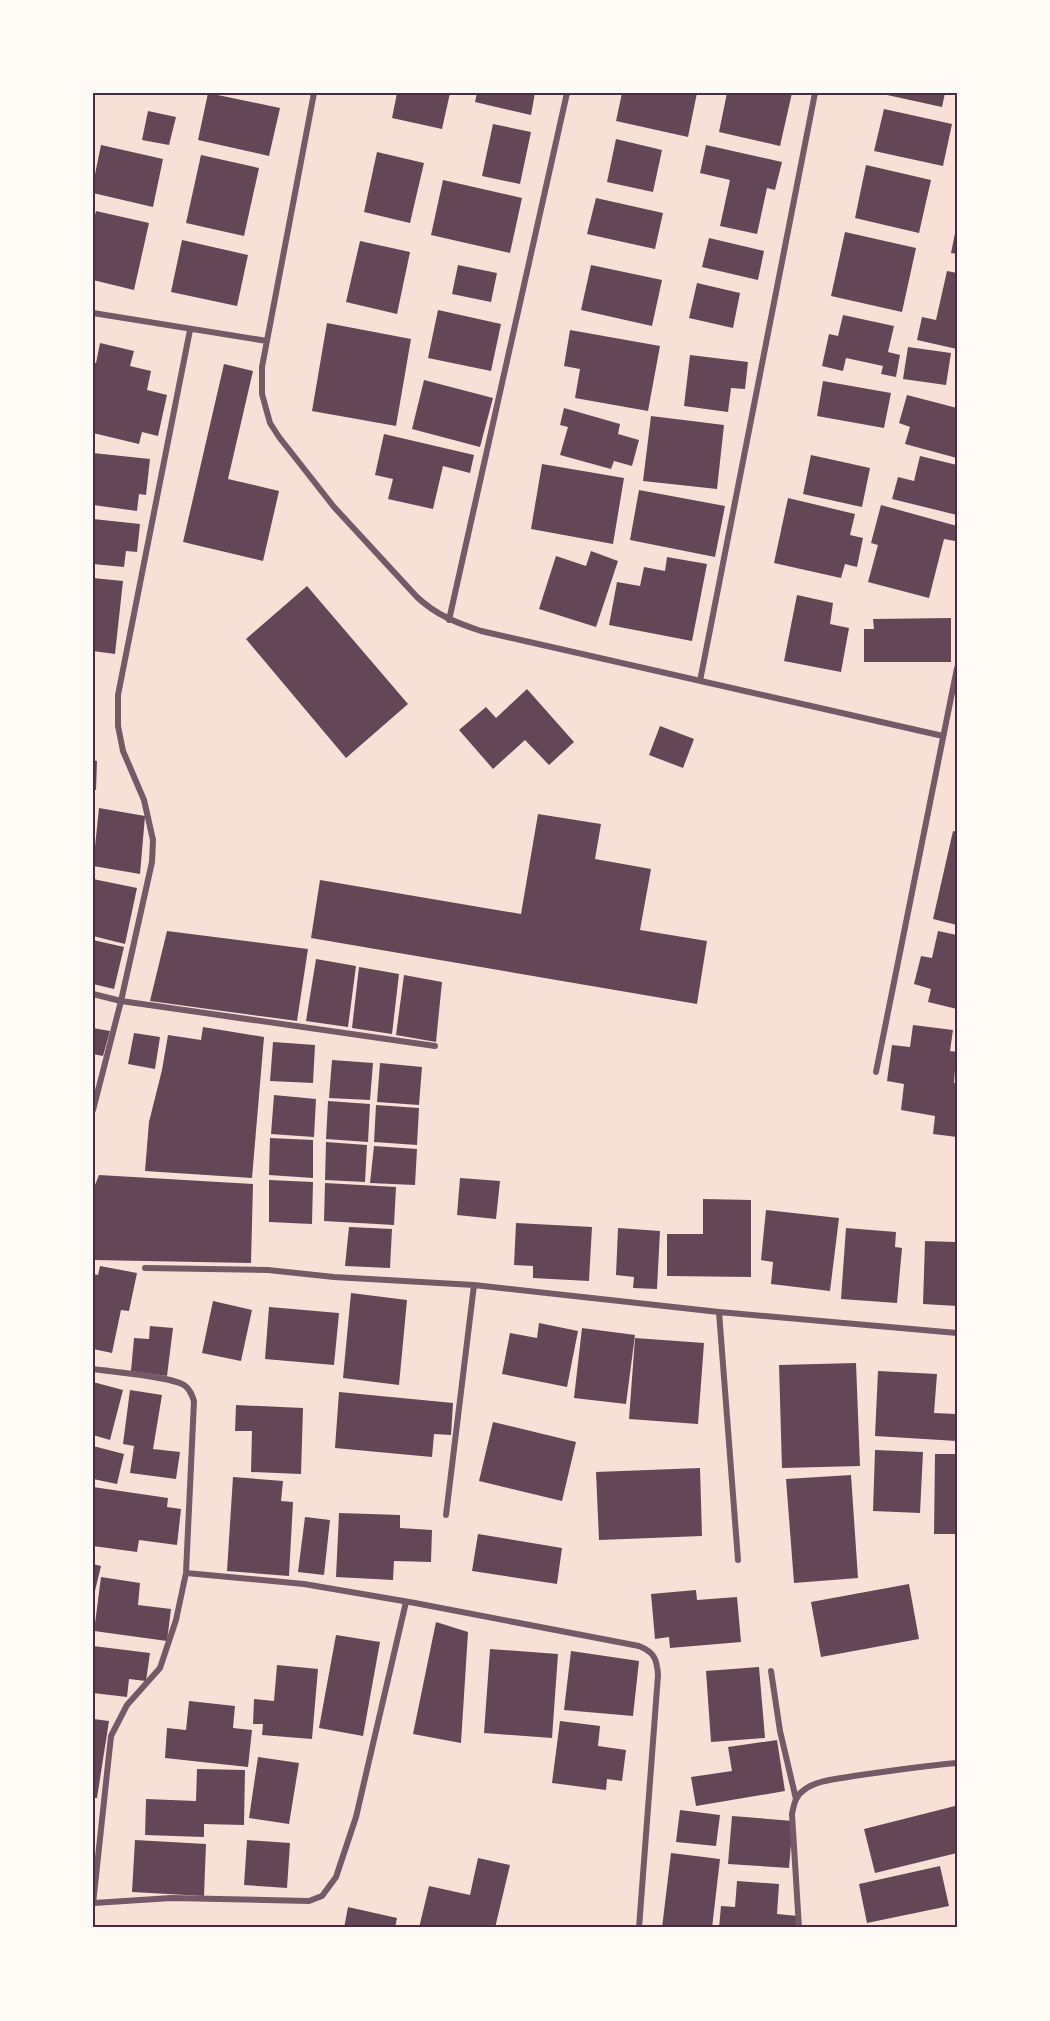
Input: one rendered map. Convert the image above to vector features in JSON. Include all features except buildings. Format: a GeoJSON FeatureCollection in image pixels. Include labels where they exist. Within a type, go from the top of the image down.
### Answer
{"type":"FeatureCollection","features":[{"type":"Feature","properties":{"kind":"street"},"geometry":{"type":"LineString","coordinates":[[314,93],[262,367],[262,394],[270,423],[279,437],[334,507],[429,609],[449,620],[482,631],[943,736]]}},
{"type":"Feature","properties":{"kind":"street"},"geometry":{"type":"LineString","coordinates":[[449,620],[567,93]]}},
{"type":"Feature","properties":{"kind":"street"},"geometry":{"type":"LineString","coordinates":[[700,681],[815,93]]}},
{"type":"Feature","properties":{"kind":"street"},"geometry":{"type":"LineString","coordinates":[[93,313],[267,341]]}},
{"type":"Feature","properties":{"kind":"street"},"geometry":{"type":"LineString","coordinates":[[93,1110],[121,1001],[152,861],[153,840],[144,801],[123,751],[118,726],[118,695],[190,330]]}},
{"type":"Feature","properties":{"kind":"street"},"geometry":{"type":"LineString","coordinates":[[876,1072],[957,668]]}},
{"type":"Feature","properties":{"kind":"street"},"geometry":{"type":"LineString","coordinates":[[93,994],[121,1001],[435,1046]]}},
{"type":"Feature","properties":{"kind":"street"},"geometry":{"type":"LineString","coordinates":[[145,1268],[267,1270],[334,1277],[474,1285],[719,1312],[957,1333]]}},
{"type":"Feature","properties":{"kind":"street"},"geometry":{"type":"LineString","coordinates":[[446,1515],[474,1285]]}},
{"type":"Feature","properties":{"kind":"street"},"geometry":{"type":"LineString","coordinates":[[719,1312],[738,1560]]}},
{"type":"Feature","properties":{"kind":"street"},"geometry":{"type":"LineString","coordinates":[[93,1369],[183,1385],[191,1393],[194,1401],[186,1573],[176,1620],[160,1668],[127,1705],[111,1736],[93,1903],[171,1898],[309,1901],[322,1896],[336,1877],[356,1817],[406,1602]]}},
{"type":"Feature","properties":{"kind":"street"},"geometry":{"type":"LineString","coordinates":[[186,1573],[304,1584],[651,1650],[657,1661],[658,1675],[639,1928]]}},
{"type":"Feature","properties":{"kind":"street"},"geometry":{"type":"LineString","coordinates":[[771,1671],[780,1731],[796,1799]]}},
{"type":"Feature","properties":{"kind":"street"},"geometry":{"type":"LineString","coordinates":[[800,1928],[792,1814],[796,1799],[804,1790],[813,1785],[842,1778],[911,1767],[957,1763]]}}]}
